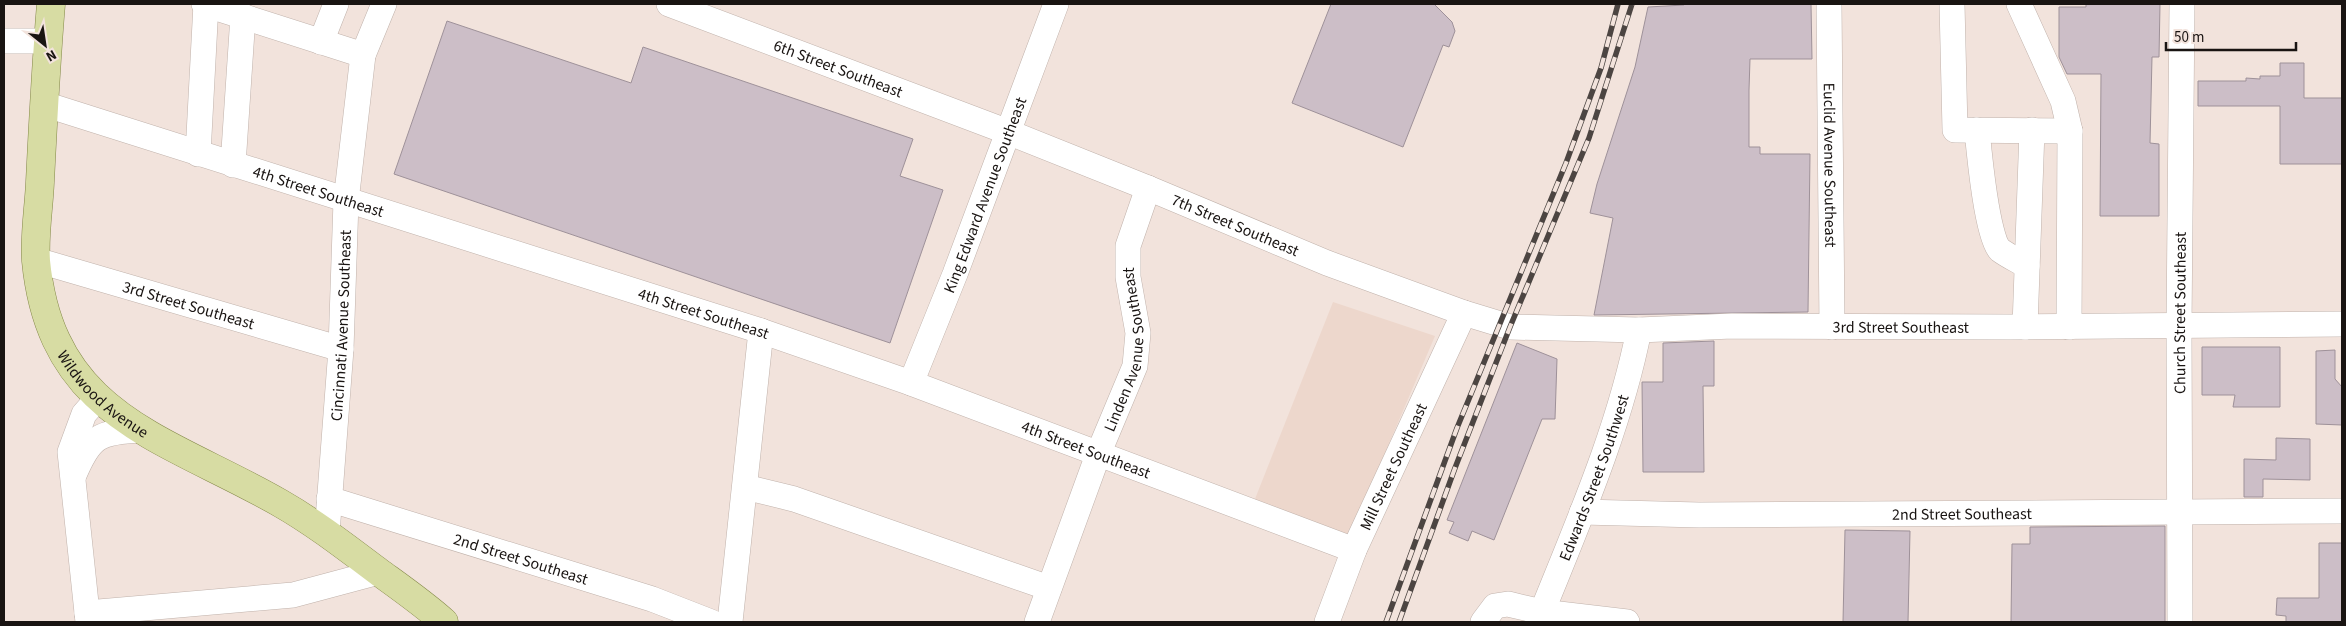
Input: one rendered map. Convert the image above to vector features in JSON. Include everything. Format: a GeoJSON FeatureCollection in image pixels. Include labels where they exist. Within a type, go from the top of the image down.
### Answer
{"type":"FeatureCollection","features":[{"type":"Feature","properties":{"kind":"main road","name":"Wildwood Avenue"},"geometry":{"type":"LineString","coordinates":[[50,4],[36,260],[46,316],[59,348],[75,372],[118,415],[140,430],[177,450],[237,478],[328,533],[444,622]]}},
{"type":"Feature","properties":{"kind":"street"},"geometry":{"type":"LineString","coordinates":[[198,154],[205,4],[364,55]]}},
{"type":"Feature","properties":{"kind":"street"},"geometry":{"type":"LineString","coordinates":[[321,42],[336,4]]}},
{"type":"Feature","properties":{"kind":"street","name":"Cincinnati Avenue Southeast"},"geometry":{"type":"LineString","coordinates":[[328,533],[340,349],[346,201],[364,55],[384,4]]}},
{"type":"Feature","properties":{"kind":"street","name":"6th Street Southeast"},"geometry":{"type":"LineString","coordinates":[[669,4],[1008,132]]}},
{"type":"Feature","properties":{"kind":"street","name":"King Edward Avenue Southeast"},"geometry":{"type":"LineString","coordinates":[[911,383],[955,274],[1056,4]]}},
{"type":"Feature","properties":{"kind":"street","name":"Euclid Avenue Southeast"},"geometry":{"type":"LineString","coordinates":[[1829,4],[1832,327]]}},
{"type":"Feature","properties":{"kind":"street"},"geometry":{"type":"LineString","coordinates":[[1952,4],[1955,130],[2070,131]]}},
{"type":"Feature","properties":{"kind":"street"},"geometry":{"type":"LineString","coordinates":[[2019,4],[2063,102],[2070,131],[2069,327]]}},
{"type":"Feature","properties":{"kind":"street","name":"Church Street Southeast"},"geometry":{"type":"LineString","coordinates":[[2180,622],[2179,326],[2182,4]]}},
{"type":"Feature","properties":{"kind":"street"},"geometry":{"type":"LineString","coordinates":[[233,165],[242,16]]}},
{"type":"Feature","properties":{"kind":"street"},"geometry":{"type":"LineString","coordinates":[[4,41],[48,41]]}},
{"type":"Feature","properties":{"kind":"street","name":"4th Street Southeast"},"geometry":{"type":"LineString","coordinates":[[44,104],[761,332],[911,383],[1099,452],[1354,550]]}},
{"type":"Feature","properties":{"kind":"street"},"geometry":{"type":"LineString","coordinates":[[1977,130],[1980,171],[1993,231],[1999,249],[2027,266]]}},
{"type":"Feature","properties":{"kind":"street"},"geometry":{"type":"LineString","coordinates":[[2025,327],[2032,130]]}},
{"type":"Feature","properties":{"kind":"street","name":"7th Street Southeast"},"geometry":{"type":"LineString","coordinates":[[1008,132],[1327,263],[1464,313]]}},
{"type":"Feature","properties":{"kind":"street","name":"Linden Avenue Southeast"},"geometry":{"type":"LineString","coordinates":[[1036,622],[1099,452],[1135,366],[1138,333],[1128,277],[1128,246],[1148,188]]}},
{"type":"Feature","properties":{"kind":"street","name":"3rd Street Southeast"},"geometry":{"type":"LineString","coordinates":[[36,260],[340,349]]}},
{"type":"Feature","properties":{"kind":"street","name":"3rd Street Southeast"},"geometry":{"type":"LineString","coordinates":[[1464,313],[1510,327],[1640,330],[1732,326],[2069,327],[2342,324]]}},
{"type":"Feature","properties":{"kind":"street","name":"Mill Street Southeast"},"geometry":{"type":"LineString","coordinates":[[1327,622],[1354,550],[1464,313]]}},
{"type":"Feature","properties":{"kind":"street","name":"Edwards Street Southwest"},"geometry":{"type":"LineString","coordinates":[[1540,617],[1582,512],[1630,375],[1640,330]]}},
{"type":"Feature","properties":{"kind":"street"},"geometry":{"type":"LineString","coordinates":[[730,622],[761,332]]}},
{"type":"Feature","properties":{"kind":"street"},"geometry":{"type":"LineString","coordinates":[[99,397],[84,414],[73,438],[70,452],[88,618],[293,595],[379,572]]}},
{"type":"Feature","properties":{"kind":"street"},"geometry":{"type":"LineString","coordinates":[[72,480],[85,450],[100,436],[122,431],[140,430]]}},
{"type":"Feature","properties":{"kind":"street"},"geometry":{"type":"LineString","coordinates":[[745,487],[794,499],[1049,588]]}},
{"type":"Feature","properties":{"kind":"street","name":"2nd Street Southeast"},"geometry":{"type":"LineString","coordinates":[[329,499],[652,599],[712,622]]}},
{"type":"Feature","properties":{"kind":"street","name":"2nd Street Southeast"},"geometry":{"type":"LineString","coordinates":[[1582,512],[1699,515],[2179,513],[2342,510]]}},
{"type":"Feature","properties":{"kind":"street"},"geometry":{"type":"LineString","coordinates":[[1483,622],[1495,606],[1508,604],[1540,617],[1627,622]]}},
{"type":"Feature","properties":{"kind":"shaded area"},"geometry":{"type":"Polygon","coordinates":[[[1333,302],[1435,336],[1349,537],[1253,504],[1333,302]]]}},
{"type":"Feature","properties":{"kind":"building"},"geometry":{"type":"Polygon","coordinates":[[[1331,4],[1434,4],[1452,22],[1455,31],[1449,47],[1443,45],[1403,147],[1292,103],[1331,4]]]}},
{"type":"Feature","properties":{"kind":"building"},"geometry":{"type":"Polygon","coordinates":[[[1684,4],[1811,4],[1812,59],[1750,59],[1749,90],[1749,147],[1760,147],[1760,154],[1810,154],[1808,312],[1594,315],[1613,218],[1590,213],[1597,184],[1635,67],[1648,7],[1684,4]]]}},
{"type":"Feature","properties":{"kind":"building"},"geometry":{"type":"Polygon","coordinates":[[[2086,4],[2160,4],[2159,57],[2152,57],[2150,143],[2159,144],[2159,216],[2100,216],[2101,74],[2067,74],[2059,57],[2059,7],[2086,7],[2086,4]]]}},
{"type":"Feature","properties":{"kind":"building"},"geometry":{"type":"Polygon","coordinates":[[[447,21],[631,83],[643,47],[913,139],[900,176],[943,190],[890,343],[394,174],[447,21]]]}},
{"type":"Feature","properties":{"kind":"building"},"geometry":{"type":"Polygon","coordinates":[[[2280,63],[2304,63],[2304,98],[2342,98],[2342,164],[2280,164],[2280,106],[2198,106],[2198,81],[2246,81],[2246,78],[2260,79],[2260,76],[2280,76],[2280,63]]]}},
{"type":"Feature","properties":{"kind":"building"},"geometry":{"type":"Polygon","coordinates":[[[1714,341],[1714,386],[1703,386],[1704,472],[1643,472],[1642,382],[1663,382],[1663,343],[1714,341]]]}},
{"type":"Feature","properties":{"kind":"building"},"geometry":{"type":"Polygon","coordinates":[[[1517,343],[1557,359],[1555,419],[1542,419],[1494,540],[1472,531],[1468,541],[1449,533],[1454,522],[1447,520],[1517,343]]]}},
{"type":"Feature","properties":{"kind":"building"},"geometry":{"type":"Polygon","coordinates":[[[2202,347],[2280,347],[2280,407],[2233,407],[2235,395],[2202,395],[2202,347]]]}},
{"type":"Feature","properties":{"kind":"building"},"geometry":{"type":"Polygon","coordinates":[[[2335,350],[2335,379],[2342,387],[2342,425],[2316,424],[2316,351],[2335,350]]]}},
{"type":"Feature","properties":{"kind":"building"},"geometry":{"type":"Polygon","coordinates":[[[2276,438],[2310,439],[2310,480],[2263,479],[2263,497],[2244,497],[2244,459],[2276,460],[2276,438]]]}},
{"type":"Feature","properties":{"kind":"building"},"geometry":{"type":"Polygon","coordinates":[[[2165,526],[2165,622],[2011,622],[2012,544],[2030,544],[2030,527],[2165,526]]]}},
{"type":"Feature","properties":{"kind":"building"},"geometry":{"type":"Polygon","coordinates":[[[1845,530],[1910,531],[1908,622],[1843,622],[1845,530]]]}},
{"type":"Feature","properties":{"kind":"building"},"geometry":{"type":"Polygon","coordinates":[[[2319,543],[2342,543],[2342,622],[2286,622],[2286,616],[2276,615],[2277,598],[2319,598],[2319,543]]]}},
{"type":"Feature","properties":{"kind":"railway"},"geometry":{"type":"LineString","coordinates":[[1386,622],[1457,428],[1566,163],[1601,68],[1618,4]]}},
{"type":"Feature","properties":{"kind":"railway"},"geometry":{"type":"LineString","coordinates":[[1399,622],[1455,468],[1510,327],[1589,138],[1632,4]]}}]}
